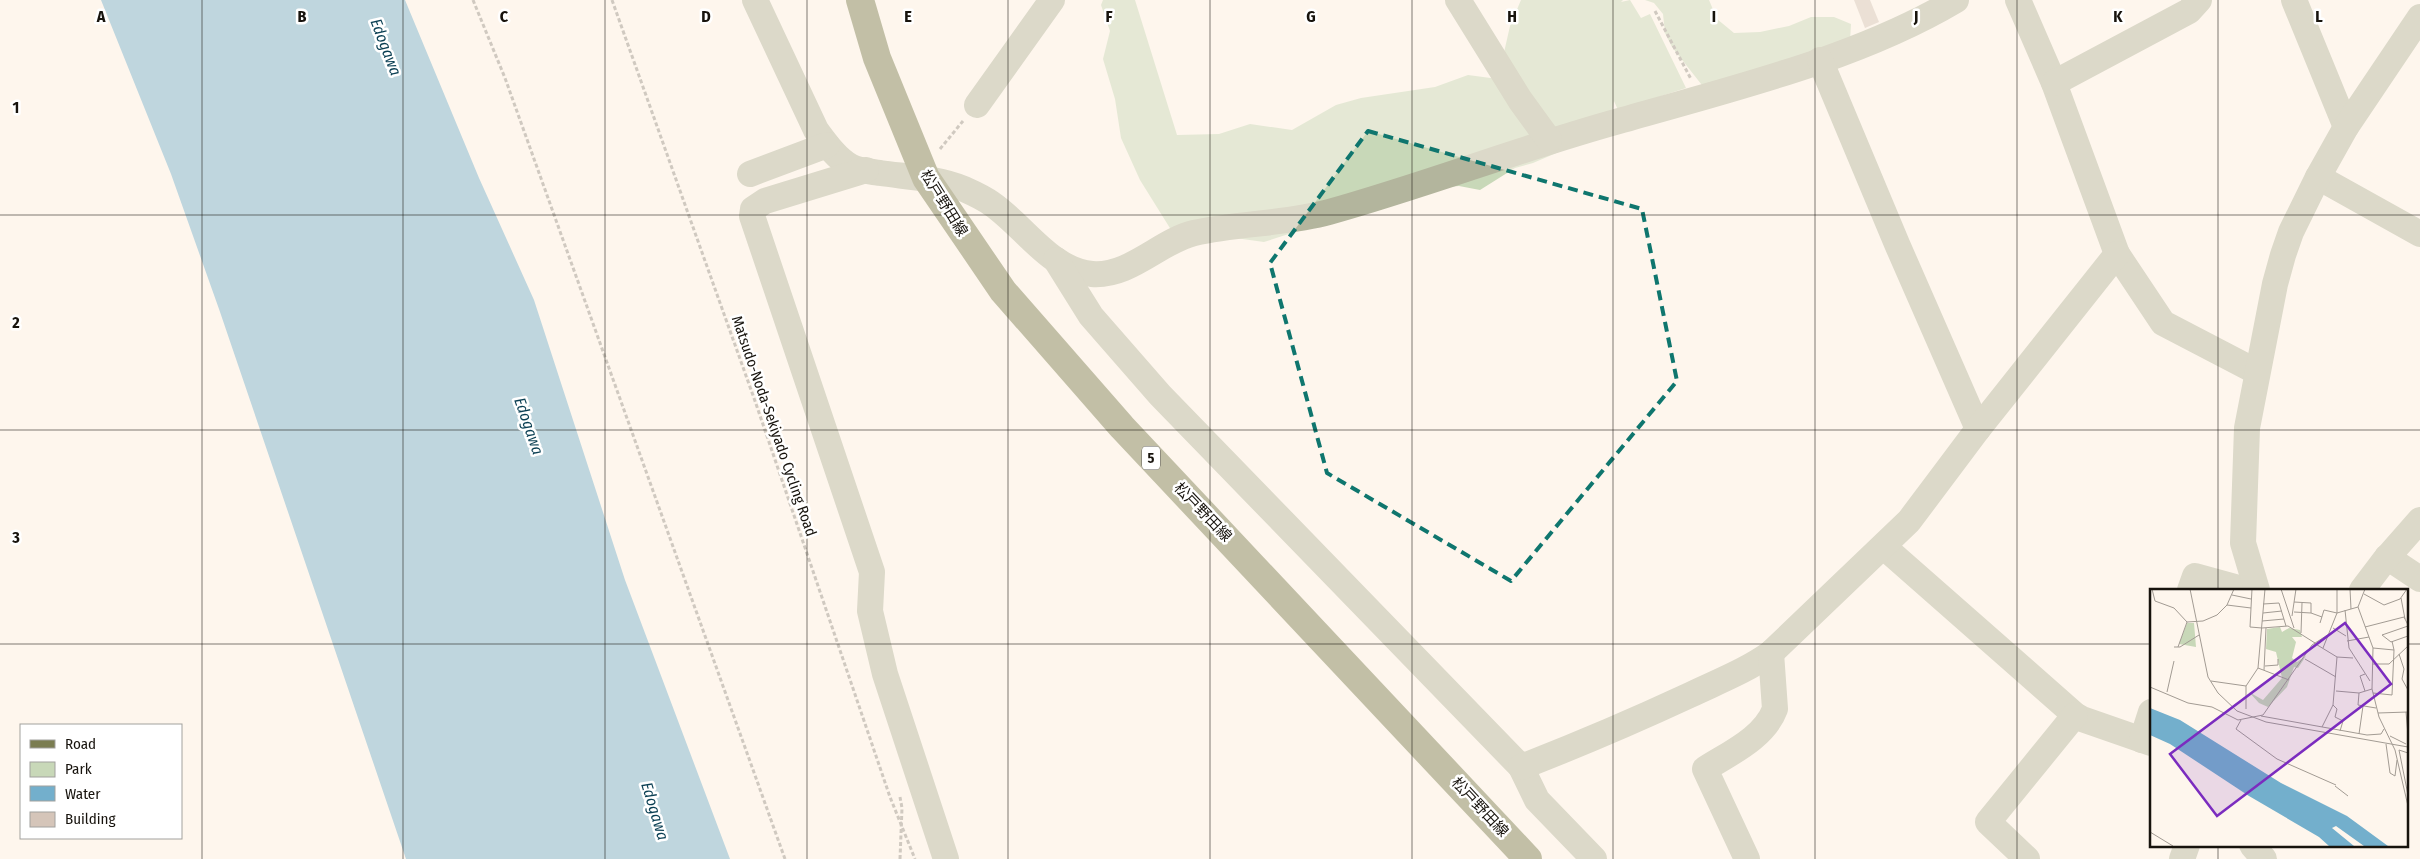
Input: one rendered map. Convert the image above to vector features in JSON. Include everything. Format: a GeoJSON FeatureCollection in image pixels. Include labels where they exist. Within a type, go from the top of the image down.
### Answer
{"type":"FeatureCollection","features":[{"type":"Feature","properties":{"kind":"main road","name":"松戸野田線"},"geometry":{"type":"LineString","coordinates":[[860,0],[877,58],[926,178],[1003,291],[1057,355],[1528,859]]}},
{"type":"Feature","properties":{"kind":"street"},"geometry":{"type":"LineString","coordinates":[[755,0],[816,130],[827,145],[850,167],[926,178],[962,188],[992,204],[1056,260],[1079,271],[1094,274],[1114,271],[1147,256],[1181,237],[1232,226],[1286,221],[1327,212],[1549,140],[1701,97],[1820,60],[1921,21],[1956,0]]}},
{"type":"Feature","properties":{"kind":"street"},"geometry":{"type":"LineString","coordinates":[[977,105],[1052,0]]}},
{"type":"Feature","properties":{"kind":"street"},"geometry":{"type":"LineString","coordinates":[[1458,0],[1520,100],[1549,140]]}},
{"type":"Feature","properties":{"kind":"street"},"geometry":{"type":"LineString","coordinates":[[2018,0],[2054,83],[2117,254],[2163,323],[2257,372]]}},
{"type":"Feature","properties":{"kind":"street"},"geometry":{"type":"LineString","coordinates":[[2054,83],[2189,11],[2199,0]]}},
{"type":"Feature","properties":{"kind":"street"},"geometry":{"type":"LineString","coordinates":[[2294,0],[2346,127]]}},
{"type":"Feature","properties":{"kind":"street"},"geometry":{"type":"LineString","coordinates":[[2257,589],[2244,543],[2247,428],[2257,372],[2283,255],[2291,232],[2318,177],[2346,127],[2420,17]]}},
{"type":"Feature","properties":{"kind":"street"},"geometry":{"type":"LineString","coordinates":[[1820,60],[1897,244],[1978,429]]}},
{"type":"Feature","properties":{"kind":"street"},"geometry":{"type":"LineString","coordinates":[[750,174],[827,145]]}},
{"type":"Feature","properties":{"kind":"street"},"geometry":{"type":"LineString","coordinates":[[866,170],[765,201],[753,209],[752,216],[872,572],[870,611],[885,674],[946,859]]}},
{"type":"Feature","properties":{"kind":"street"},"geometry":{"type":"LineString","coordinates":[[2318,177],[2420,234]]}},
{"type":"Feature","properties":{"kind":"street"},"geometry":{"type":"LineString","coordinates":[[1521,767],[1593,740],[1756,664],[1771,653],[1884,547],[1909,521],[1978,429],[2117,254]]}},
{"type":"Feature","properties":{"kind":"street"},"geometry":{"type":"LineString","coordinates":[[1056,260],[1091,316],[1160,395],[1521,767],[1537,800],[1594,859]]}},
{"type":"Feature","properties":{"kind":"street"},"geometry":{"type":"LineString","coordinates":[[2363,589],[2387,557],[2420,520]]}},
{"type":"Feature","properties":{"kind":"street"},"geometry":{"type":"LineString","coordinates":[[1884,547],[2075,715],[2147,742],[2150,720]]}},
{"type":"Feature","properties":{"kind":"street"},"geometry":{"type":"LineString","coordinates":[[2387,557],[2420,579]]}},
{"type":"Feature","properties":{"kind":"street"},"geometry":{"type":"LineString","coordinates":[[2190,589],[2195,576],[2242,589]]}},
{"type":"Feature","properties":{"kind":"street"},"geometry":{"type":"LineString","coordinates":[[1747,859],[1705,769],[1757,736],[1772,718],[1775,709],[1771,653]]}},
{"type":"Feature","properties":{"kind":"street"},"geometry":{"type":"LineString","coordinates":[[2026,859],[1988,822],[2075,715]]}},
{"type":"Feature","properties":{"kind":"street"},"geometry":{"type":"LineString","coordinates":[[2182,859],[2188,846]]}},
{"type":"Feature","properties":{"kind":"street"},"geometry":{"type":"LineString","coordinates":[[2253,846],[2264,859]]}},
{"type":"Feature","properties":{"kind":"path"},"geometry":{"type":"LineString","coordinates":[[473,0],[505,78],[785,859]]}},
{"type":"Feature","properties":{"kind":"path","name":"Matsudo-Noda-Sekiyado Cycling Road"},"geometry":{"type":"LineString","coordinates":[[612,0],[755,401],[890,797],[915,859]]}},
{"type":"Feature","properties":{"kind":"path"},"geometry":{"type":"LineString","coordinates":[[1655,11],[1701,97]]}},
{"type":"Feature","properties":{"kind":"path"},"geometry":{"type":"LineString","coordinates":[[940,148],[977,105]]}},
{"type":"Feature","properties":{"kind":"highlighted area"},"geometry":{"type":"Polygon","coordinates":[[[1368,131],[1642,209],[1677,381],[1511,581],[1327,473],[1270,263],[1368,131]]]}},
{"type":"Feature","properties":{"kind":"green space"},"geometry":{"type":"Polygon","coordinates":[[[1103,0],[1135,0],[1177,135],[1219,134],[1250,124],[1292,130],[1336,105],[1361,98],[1435,87],[1468,75],[1498,79],[1510,26],[1521,0],[1623,0],[1621,2],[1630,0],[1641,18],[1650,14],[1686,88],[1618,110],[1614,101],[1613,109],[1582,142],[1533,163],[1515,168],[1480,190],[1459,186],[1432,188],[1264,242],[1228,237],[1178,241],[1140,180],[1121,138],[1115,99],[1103,59],[1110,31],[1101,5],[1103,0]]]}},
{"type":"Feature","properties":{"kind":"green space"},"geometry":{"type":"Polygon","coordinates":[[[1645,0],[1709,0],[1717,19],[1734,33],[1760,32],[1789,26],[1811,17],[1834,17],[1851,24],[1850,41],[1705,89],[1672,47],[1665,33],[1663,14],[1654,3],[1645,0]]]}},
{"type":"Feature","properties":{"kind":"water","name":"Edogawa"},"geometry":{"type":"Polygon","coordinates":[[[101,0],[405,0],[479,178],[534,300],[625,580],[730,859],[406,859],[219,309],[171,174],[101,0]]]}},
{"type":"Feature","properties":{"kind":"building"},"geometry":{"type":"Polygon","coordinates":[[[1854,0],[1870,0],[1879,22],[1865,28],[1854,0]]]}}]}
